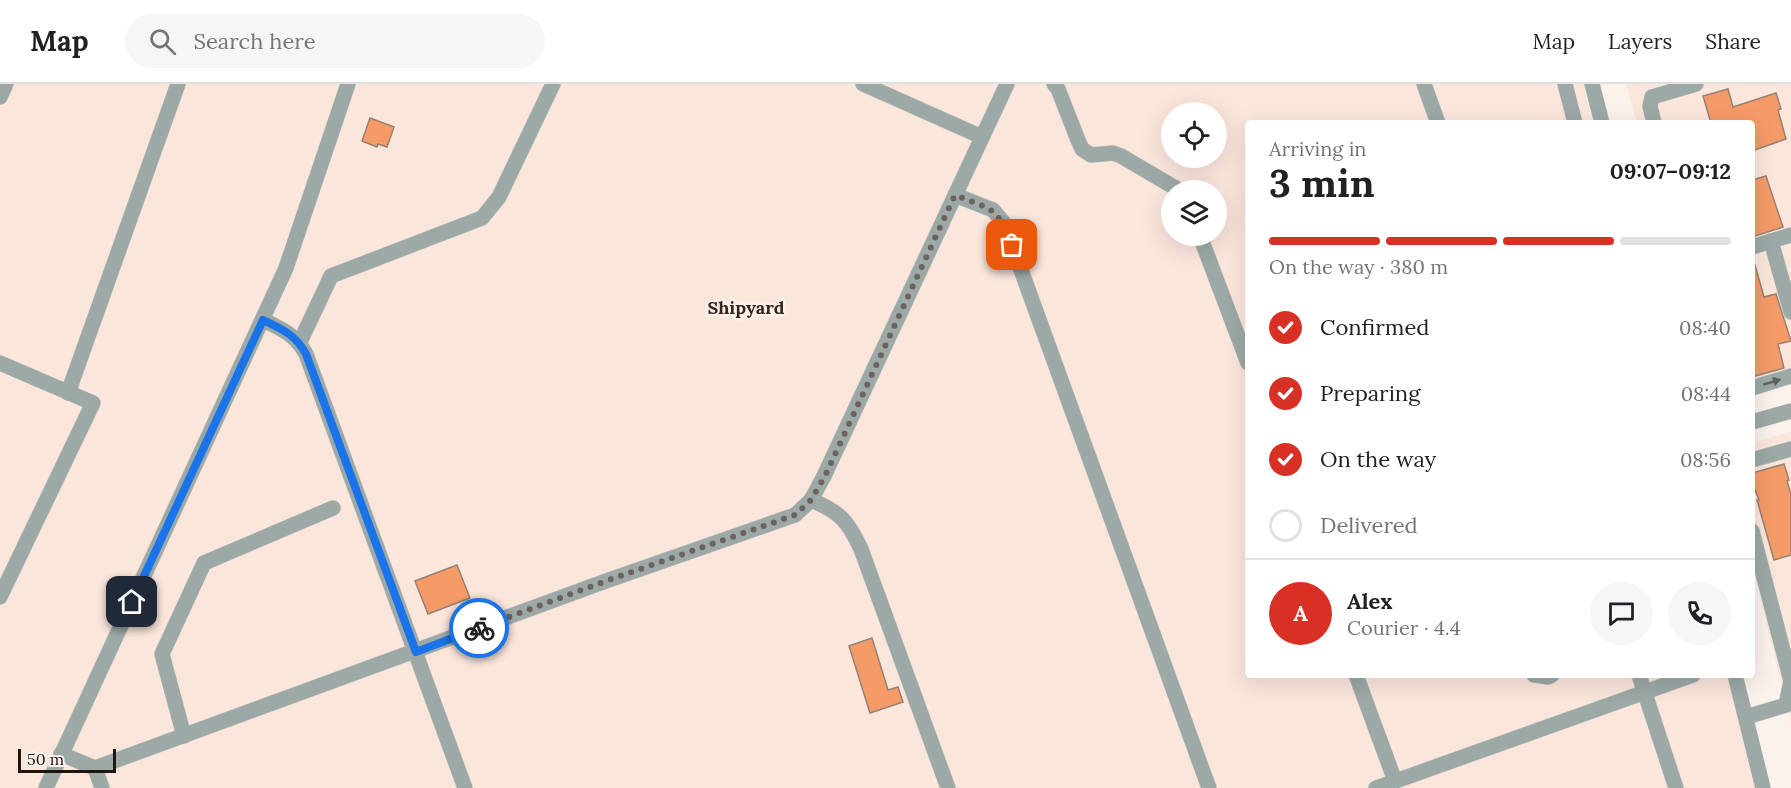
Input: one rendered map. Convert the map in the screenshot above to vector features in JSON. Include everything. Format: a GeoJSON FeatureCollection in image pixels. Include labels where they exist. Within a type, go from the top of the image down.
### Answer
{"type":"FeatureCollection","features":[{"type":"Feature","properties":{"kind":"street"},"geometry":{"type":"LineString","coordinates":[[0,97],[6,84]]}},
{"type":"Feature","properties":{"kind":"street"},"geometry":{"type":"LineString","coordinates":[[68,393],[178,84]]}},
{"type":"Feature","properties":{"kind":"street"},"geometry":{"type":"LineString","coordinates":[[46,788],[286,268],[348,84]]}},
{"type":"Feature","properties":{"kind":"street"},"geometry":{"type":"LineString","coordinates":[[300,342],[331,276],[482,218],[499,197],[553,84]]}},
{"type":"Feature","properties":{"kind":"street"},"geometry":{"type":"LineString","coordinates":[[863,84],[982,138]]}},
{"type":"Feature","properties":{"kind":"street"},"geometry":{"type":"LineString","coordinates":[[61,754],[95,768],[606,581],[795,515],[811,500],[825,476],[1007,84]]}},
{"type":"Feature","properties":{"kind":"street"},"geometry":{"type":"LineString","coordinates":[[1054,84],[1082,149],[1091,155],[1113,153],[1121,156],[1162,180]]}},
{"type":"Feature","properties":{"kind":"street"},"geometry":{"type":"LineString","coordinates":[[1424,84],[1437,120]]}},
{"type":"Feature","properties":{"kind":"street"},"geometry":{"type":"LineString","coordinates":[[1565,84],[1574,120]]}},
{"type":"Feature","properties":{"kind":"street"},"geometry":{"type":"LineString","coordinates":[[1592,84],[1601,120]]}},
{"type":"Feature","properties":{"kind":"street"},"geometry":{"type":"LineString","coordinates":[[1653,120],[1650,106],[1652,97],[1696,84]]}},
{"type":"Feature","properties":{"kind":"street"},"geometry":{"type":"LineString","coordinates":[[955,195],[993,210],[1004,223],[1209,788]]}},
{"type":"Feature","properties":{"kind":"street"},"geometry":{"type":"LineString","coordinates":[[1755,246],[1791,235]]}},
{"type":"Feature","properties":{"kind":"street"},"geometry":{"type":"LineString","coordinates":[[1771,241],[1791,312]]}},
{"type":"Feature","properties":{"kind":"street"},"geometry":{"type":"LineString","coordinates":[[1204,246],[1245,355]]}},
{"type":"Feature","properties":{"kind":"street"},"geometry":{"type":"LineString","coordinates":[[263,320],[291,334],[300,342],[306,354],[465,788]]}},
{"type":"Feature","properties":{"kind":"street"},"geometry":{"type":"LineString","coordinates":[[0,363],[93,403],[0,597]]}},
{"type":"Feature","properties":{"kind":"street"},"geometry":{"type":"LineString","coordinates":[[1755,387],[1791,376]]}},
{"type":"Feature","properties":{"kind":"street"},"geometry":{"type":"LineString","coordinates":[[1755,421],[1791,411]]}},
{"type":"Feature","properties":{"kind":"street"},"geometry":{"type":"LineString","coordinates":[[1755,459],[1791,449]]}},
{"type":"Feature","properties":{"kind":"street"},"geometry":{"type":"LineString","coordinates":[[811,500],[831,508],[850,526],[861,549],[948,788]]}},
{"type":"Feature","properties":{"kind":"street"},"geometry":{"type":"LineString","coordinates":[[184,736],[162,654],[204,562],[333,508]]}},
{"type":"Feature","properties":{"kind":"street"},"geometry":{"type":"LineString","coordinates":[[1746,717],[1786,705],[1791,681],[1755,543]]}},
{"type":"Feature","properties":{"kind":"street"},"geometry":{"type":"LineString","coordinates":[[1357,678],[1395,781]]}},
{"type":"Feature","properties":{"kind":"street"},"geometry":{"type":"LineString","coordinates":[[1640,678],[1676,788]]}},
{"type":"Feature","properties":{"kind":"street"},"geometry":{"type":"LineString","coordinates":[[1376,788],[1685,678]]}},
{"type":"Feature","properties":{"kind":"street"},"geometry":{"type":"LineString","coordinates":[[1737,678],[1763,788]]}},
{"type":"Feature","properties":{"kind":"street"},"geometry":{"type":"LineString","coordinates":[[95,768],[102,788]]}},
{"type":"Feature","properties":{"kind":"shaded area"},"geometry":{"type":"Polygon","coordinates":[[[0,84],[1583,84],[1592,120],[1245,120],[1245,678],[1729,678],[1755,788],[0,788],[0,84]]]}},
{"type":"Feature","properties":{"kind":"shaded area"},"geometry":{"type":"Polygon","coordinates":[[[1626,84],[1791,84],[1791,383],[1755,393],[1755,120],[1636,120],[1626,84]]]}},
{"type":"Feature","properties":{"kind":"shaded area"},"geometry":{"type":"Polygon","coordinates":[[[1791,432],[1791,725],[1755,575],[1755,442],[1791,432]]]}},
{"type":"Feature","properties":{"kind":"building"},"geometry":{"type":"Polygon","coordinates":[[[1728,89],[1733,107],[1776,93],[1786,139],[1755,150],[1755,120],[1710,120],[1703,96],[1728,89]]]}},
{"type":"Feature","properties":{"kind":"building"},"geometry":{"type":"Polygon","coordinates":[[[370,118],[394,127],[387,147],[378,144],[377,147],[362,141],[370,118]]]}},
{"type":"Feature","properties":{"kind":"building"},"geometry":{"type":"Polygon","coordinates":[[[1766,176],[1783,227],[1755,236],[1755,179],[1766,176]]]}},
{"type":"Feature","properties":{"kind":"building"},"geometry":{"type":"Polygon","coordinates":[[[1755,265],[1764,297],[1776,294],[1791,341],[1778,344],[1784,368],[1755,376],[1755,265]]]}},
{"type":"Feature","properties":{"kind":"building"},"geometry":{"type":"Polygon","coordinates":[[[1784,464],[1791,494],[1791,555],[1774,560],[1757,500],[1759,500],[1755,490],[1755,472],[1784,464]]]}},
{"type":"Feature","properties":{"kind":"building"},"geometry":{"type":"Polygon","coordinates":[[[457,565],[470,598],[428,614],[415,581],[457,565]]]}},
{"type":"Feature","properties":{"kind":"building"},"geometry":{"type":"Polygon","coordinates":[[[872,638],[888,690],[898,687],[903,702],[870,713],[849,646],[872,638]]]}},
{"type":"Feature","properties":{"kind":"way so far"},"geometry":{"type":"LineString","coordinates":[[479,628],[795,515],[811,500],[825,476],[955,195],[993,210],[1004,223],[1012,245]]}},
{"type":"Feature","properties":{"kind":"district","name":"Shipyard"},"geometry":{"type":"Point","coordinates":[746,308]}},
{"type":"Feature","properties":{"kind":"route"},"geometry":{"type":"LineString","coordinates":[[132,602],[263,320],[291,334],[300,342],[306,354],[416,652],[479,628]]}}]}
